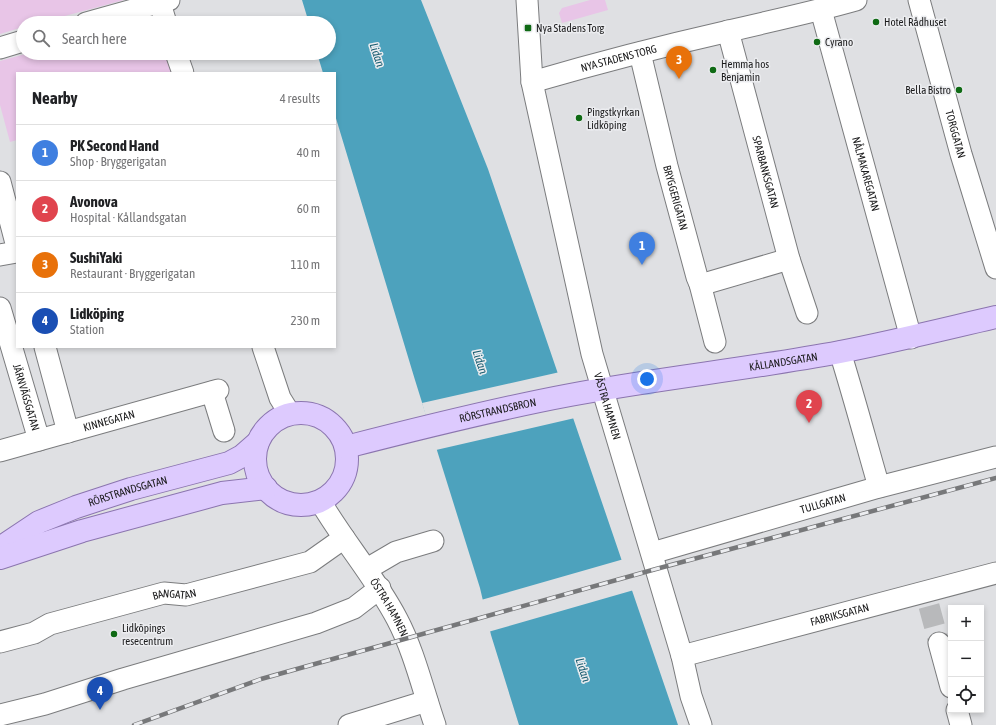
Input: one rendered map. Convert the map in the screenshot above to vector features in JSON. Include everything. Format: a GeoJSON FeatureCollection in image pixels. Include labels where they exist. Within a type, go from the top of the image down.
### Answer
{"type":"FeatureCollection","features":[{"type":"Feature","properties":{"kind":"main road","name":"KÅLLANDSGATAN"},"geometry":{"type":"LineString","coordinates":[[568,395],[724,372],[840,352],[911,338],[996,317]]}},
{"type":"Feature","properties":{"kind":"main road","name":"RÖRSTRANDSBRON"},"geometry":{"type":"LineString","coordinates":[[346,447],[428,426],[568,395]]}},
{"type":"Feature","properties":{"kind":"main road"},"geometry":{"type":"LineString","coordinates":[[305,413],[318,416],[331,424],[340,434],[346,447],[347,463],[343,479],[334,492],[320,501],[306,505],[291,504],[277,498],[266,488],[259,478],[256,466],[255,454],[262,434],[278,419],[290,414],[305,413]]}},
{"type":"Feature","properties":{"kind":"main road","name":"RÖRSTRANDSGATAN"},"geometry":{"type":"LineString","coordinates":[[0,548],[39,522],[76,507],[131,489],[229,463],[242,456],[258,442]]}},
{"type":"Feature","properties":{"kind":"main road"},"geometry":{"type":"LineString","coordinates":[[0,558],[82,531],[222,493],[266,488]]}},
{"type":"Feature","properties":{"kind":"street"},"geometry":{"type":"LineString","coordinates":[[527,0],[532,82]]}},
{"type":"Feature","properties":{"kind":"street","name":"NYA STADENS TORG"},"geometry":{"type":"LineString","coordinates":[[532,82],[582,67],[821,10],[856,0]]}},
{"type":"Feature","properties":{"kind":"street","name":"TORGGATAN"},"geometry":{"type":"LineString","coordinates":[[919,0],[961,154],[996,268]]}},
{"type":"Feature","properties":{"kind":"street"},"geometry":{"type":"LineString","coordinates":[[110,16],[163,1],[165,16]]}},
{"type":"Feature","properties":{"kind":"street","name":"NÅLMAKAREGATAN"},"geometry":{"type":"LineString","coordinates":[[821,10],[911,338]]}},
{"type":"Feature","properties":{"kind":"street","name":"SPARBANKSGATAN"},"geometry":{"type":"LineString","coordinates":[[728,31],[790,259],[807,313]]}},
{"type":"Feature","properties":{"kind":"street"},"geometry":{"type":"LineString","coordinates":[[0,48],[16,43]]}},
{"type":"Feature","properties":{"kind":"street","name":"BRYGGERIGATAN"},"geometry":{"type":"LineString","coordinates":[[640,53],[678,210],[700,284],[715,342]]}},
{"type":"Feature","properties":{"kind":"street"},"geometry":{"type":"LineString","coordinates":[[178,60],[183,72]]}},
{"type":"Feature","properties":{"kind":"street","name":"VÄSTRA HAMNEN"},"geometry":{"type":"LineString","coordinates":[[532,82],[589,341],[701,725]]}},
{"type":"Feature","properties":{"kind":"street"},"geometry":{"type":"LineString","coordinates":[[0,182],[16,243]]}},
{"type":"Feature","properties":{"kind":"street"},"geometry":{"type":"LineString","coordinates":[[0,254],[16,252]]}},
{"type":"Feature","properties":{"kind":"street"},"geometry":{"type":"LineString","coordinates":[[700,284],[790,259]]}},
{"type":"Feature","properties":{"kind":"street","name":"JÄRNVÄGSGATAN"},"geometry":{"type":"LineString","coordinates":[[0,308],[39,440]]}},
{"type":"Feature","properties":{"kind":"street"},"geometry":{"type":"LineString","coordinates":[[45,348],[68,432]]}},
{"type":"Feature","properties":{"kind":"street"},"geometry":{"type":"LineString","coordinates":[[263,348],[280,398],[290,414]]}},
{"type":"Feature","properties":{"kind":"street"},"geometry":{"type":"LineString","coordinates":[[840,352],[879,487]]}},
{"type":"Feature","properties":{"kind":"street","name":"KINNEGATAN"},"geometry":{"type":"LineString","coordinates":[[0,451],[215,391],[224,431]]}},
{"type":"Feature","properties":{"kind":"street","name":"TULLGATAN"},"geometry":{"type":"LineString","coordinates":[[652,553],[879,487],[996,457]]}},
{"type":"Feature","properties":{"kind":"street","name":"ÖSTRA HAMNEN"},"geometry":{"type":"LineString","coordinates":[[320,501],[344,538],[380,588],[397,619],[406,638],[435,725]]}},
{"type":"Feature","properties":{"kind":"street","name":"BANGATAN"},"geometry":{"type":"LineString","coordinates":[[0,642],[34,633],[50,624],[164,593],[186,594],[310,562],[344,538]]}},
{"type":"Feature","properties":{"kind":"street"},"geometry":{"type":"LineString","coordinates":[[367,569],[396,552],[433,541]]}},
{"type":"Feature","properties":{"kind":"street","name":"FABRIKSGATAN"},"geometry":{"type":"LineString","coordinates":[[682,656],[927,599],[996,572]]}},
{"type":"Feature","properties":{"kind":"street"},"geometry":{"type":"LineString","coordinates":[[0,715],[52,702],[123,679],[316,623],[354,608],[380,588]]}},
{"type":"Feature","properties":{"kind":"street"},"geometry":{"type":"LineString","coordinates":[[940,643],[948,677]]}},
{"type":"Feature","properties":{"kind":"street"},"geometry":{"type":"LineString","coordinates":[[349,725],[427,701]]}},
{"type":"Feature","properties":{"kind":"street"},"geometry":{"type":"LineString","coordinates":[[958,713],[961,725]]}},
{"type":"Feature","properties":{"kind":"shaded area"},"geometry":{"type":"Polygon","coordinates":[[[0,0],[124,0],[65,16],[16,16],[16,29],[0,34],[0,0]]]}},
{"type":"Feature","properties":{"kind":"shaded area"},"geometry":{"type":"Polygon","coordinates":[[[590,0],[605,0],[608,10],[562,23],[559,13],[562,8],[590,0]]]}},
{"type":"Feature","properties":{"kind":"shaded area"},"geometry":{"type":"Polygon","coordinates":[[[16,57],[16,60],[174,60],[177,72],[16,72],[16,140],[10,142],[0,105],[0,61],[16,57]]]}},
{"type":"Feature","properties":{"kind":"water","name":"Lidan"},"geometry":{"type":"Polygon","coordinates":[[[302,0],[421,0],[488,169],[678,725],[519,725],[491,635],[480,588],[336,118],[336,72],[323,72],[319,60],[336,60],[336,16],[307,16],[302,0]]]}},
{"type":"Feature","properties":{"kind":"pier"},"geometry":{"type":"Polygon","coordinates":[[[560,372],[575,418],[436,450],[422,403],[560,372]]]}},
{"type":"Feature","properties":{"kind":"pier"},"geometry":{"type":"Polygon","coordinates":[[[624,559],[634,590],[488,632],[481,600],[624,559]]]}},
{"type":"Feature","properties":{"kind":"tunnel"},"geometry":{"type":"LineString","coordinates":[[929,606],[939,643]]}},
{"type":"Feature","properties":{"kind":"railway"},"geometry":{"type":"LineString","coordinates":[[134,725],[261,679],[656,569],[996,478]]}},
{"type":"Feature","properties":{"kind":"place","name":"Hotel Rådhuset"},"geometry":{"type":"Point","coordinates":[876,22]}},
{"type":"Feature","properties":{"kind":"place","name":"Nya Stadens Torg"},"geometry":{"type":"Point","coordinates":[528,28]}},
{"type":"Feature","properties":{"kind":"place","name":"Cyrano"},"geometry":{"type":"Point","coordinates":[817,42]}},
{"type":"Feature","properties":{"kind":"place","name":"Hemma hos Benjamin"},"geometry":{"type":"Point","coordinates":[713,70]}},
{"type":"Feature","properties":{"kind":"place","name":"SushiYaki"},"geometry":{"type":"Point","coordinates":[679,79]}},
{"type":"Feature","properties":{"kind":"place","name":"Bella Bistro"},"geometry":{"type":"Point","coordinates":[959,90]}},
{"type":"Feature","properties":{"kind":"place","name":"Pingstkyrkan Lidköping"},"geometry":{"type":"Point","coordinates":[579,118]}},
{"type":"Feature","properties":{"kind":"place","name":"PK Second Hand"},"geometry":{"type":"Point","coordinates":[642,265]}},
{"type":"Feature","properties":{"kind":"place","name":"Avonova"},"geometry":{"type":"Point","coordinates":[809,423]}},
{"type":"Feature","properties":{"kind":"place","name":"Lidköpings resecentrum"},"geometry":{"type":"Point","coordinates":[114,634]}},
{"type":"Feature","properties":{"kind":"place","name":"Lidköping"},"geometry":{"type":"Point","coordinates":[100,710]}}]}
